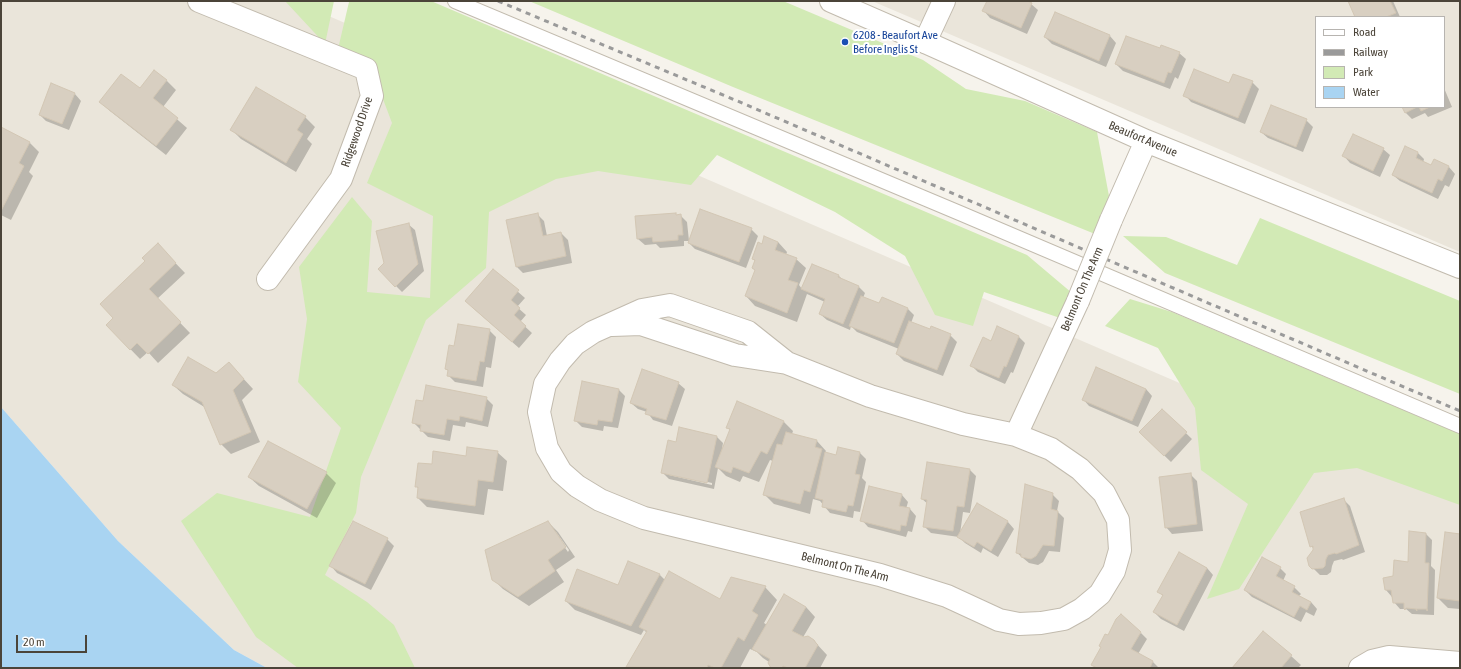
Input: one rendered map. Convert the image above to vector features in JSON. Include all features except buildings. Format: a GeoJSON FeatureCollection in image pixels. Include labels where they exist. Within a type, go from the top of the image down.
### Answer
{"type":"FeatureCollection","features":[{"type":"Feature","properties":{"kind":"street","name":"Ridgewood Drive"},"geometry":{"type":"LineString","coordinates":[[199,1],[366,69],[372,96],[341,179],[268,279]]}},
{"type":"Feature","properties":{"kind":"street","name":"Beaufort Avenue"},"geometry":{"type":"LineString","coordinates":[[831,1],[1146,142],[1460,267]]}},
{"type":"Feature","properties":{"kind":"street"},"geometry":{"type":"LineString","coordinates":[[925,42],[944,1]]}},
{"type":"Feature","properties":{"kind":"street","name":"Belmont On The Arm"},"geometry":{"type":"LineString","coordinates":[[1016,435],[1078,301],[1111,220],[1146,142]]}},
{"type":"Feature","properties":{"kind":"street","name":"Belmont On The Arm"},"geometry":{"type":"LineString","coordinates":[[670,305],[748,332],[787,363],[870,396],[963,424],[1016,435],[1051,449],[1080,469],[1104,493],[1118,520],[1120,550],[1114,571],[1100,594],[1082,609],[1064,619],[1041,623],[1019,624],[999,620],[947,596],[880,575],[644,518],[600,500],[577,486],[561,472],[547,448],[539,412],[545,384],[560,361],[575,344],[594,332],[642,310],[670,305]]}},
{"type":"Feature","properties":{"kind":"street"},"geometry":{"type":"LineString","coordinates":[[1360,668],[1372,661],[1389,657],[1460,663]]}},
{"type":"Feature","properties":{"kind":"lane"},"geometry":{"type":"LineString","coordinates":[[455,1],[955,211],[1460,426]]}},
{"type":"Feature","properties":{"kind":"shaded area"},"geometry":{"type":"Polygon","coordinates":[[[1,1],[294,1],[1460,504],[1460,668],[267,668],[234,650],[118,541],[1,407],[1,1]]]}},
{"type":"Feature","properties":{"kind":"shaded area"},"geometry":{"type":"Polygon","coordinates":[[[872,1],[1460,1],[1460,252],[872,1]]]}},
{"type":"Feature","properties":{"kind":"green space"},"geometry":{"type":"Polygon","coordinates":[[[285,1],[334,1],[325,44],[285,1]]]}},
{"type":"Feature","properties":{"kind":"green space"},"geometry":{"type":"Polygon","coordinates":[[[345,1],[431,1],[1027,255],[1072,293],[1060,318],[984,292],[973,326],[935,315],[905,256],[835,212],[717,155],[691,185],[598,171],[556,179],[489,212],[486,268],[426,320],[361,477],[356,513],[325,575],[367,602],[394,625],[415,668],[298,668],[256,637],[181,521],[217,493],[310,517],[341,428],[298,382],[307,319],[299,267],[352,197],[372,221],[367,292],[430,298],[433,216],[367,183],[392,123],[369,62],[338,49],[349,2],[345,1]]]}},
{"type":"Feature","properties":{"kind":"green space"},"geometry":{"type":"Polygon","coordinates":[[[529,1],[783,1],[923,60],[966,89],[1025,101],[1097,132],[1109,196],[1095,234],[733,87],[529,1]]]}},
{"type":"Feature","properties":{"kind":"green space"},"geometry":{"type":"Polygon","coordinates":[[[1260,218],[1460,301],[1460,394],[1165,273],[1123,236],[1166,237],[1237,265],[1260,218]]]}},
{"type":"Feature","properties":{"kind":"green space"},"geometry":{"type":"Polygon","coordinates":[[[1130,299],[1172,312],[1460,434],[1460,505],[1357,468],[1314,473],[1239,589],[1207,599],[1248,504],[1201,470],[1195,408],[1158,348],[1105,326],[1130,299]]]}},
{"type":"Feature","properties":{"kind":"water"},"geometry":{"type":"Polygon","coordinates":[[[1,407],[118,541],[234,650],[267,668],[1,668],[1,407]]]}},
{"type":"Feature","properties":{"kind":"railway"},"geometry":{"type":"LineString","coordinates":[[498,1],[735,100],[1460,411]]}},
{"type":"Feature","properties":{"kind":"place","name":"6208 - Beaufort Ave Before Inglis St"},"geometry":{"type":"Point","coordinates":[845,42]}}]}
